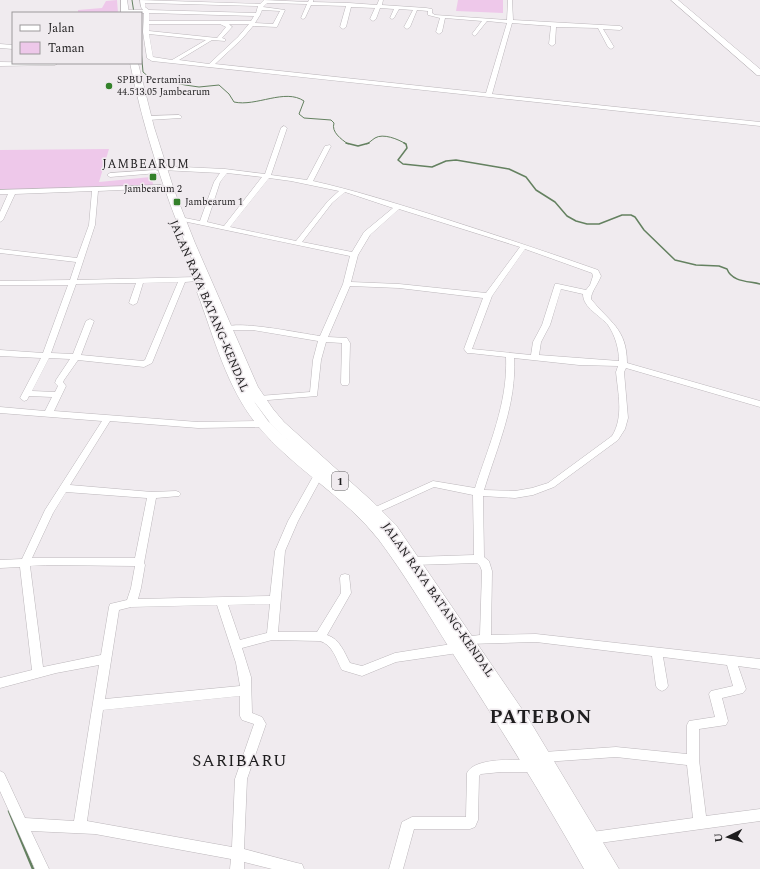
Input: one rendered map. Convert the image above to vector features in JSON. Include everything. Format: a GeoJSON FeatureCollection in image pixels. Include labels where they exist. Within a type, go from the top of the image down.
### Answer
{"type":"FeatureCollection","features":[{"type":"Feature","properties":{"kind":"highway"},"geometry":{"type":"LineString","coordinates":[[118,0],[126,12]]}},
{"type":"Feature","properties":{"kind":"highway"},"geometry":{"type":"LineString","coordinates":[[124,0],[126,12]]}},
{"type":"Feature","properties":{"kind":"highway"},"geometry":{"type":"LineString","coordinates":[[674,0],[760,73]]}},
{"type":"Feature","properties":{"kind":"highway","name":"JALAN RAYA BATANG-KENDAL"},"geometry":{"type":"LineString","coordinates":[[128,64],[148,144],[180,219],[196,271],[236,377],[253,410],[263,424],[318,475],[350,500],[382,533],[476,663],[539,762],[592,838],[609,869]]}},
{"type":"Feature","properties":{"kind":"highway","name":"JALAN RAYA BATANG-KENDAL"},"geometry":{"type":"LineString","coordinates":[[134,64],[148,118],[159,170],[161,188],[177,234],[228,328],[246,375],[259,399],[273,418],[392,529],[414,561],[463,644]]}},
{"type":"Feature","properties":{"kind":"highway","name":"JALAN RAYA BATANG-KENDAL"},"geometry":{"type":"LineString","coordinates":[[539,762],[594,869]]}},
{"type":"Feature","properties":{"kind":"street"},"geometry":{"type":"LineString","coordinates":[[150,11],[143,7],[142,0],[198,3],[223,2],[283,10],[275,26],[235,22],[227,27],[219,40]]}},
{"type":"Feature","properties":{"kind":"street"},"geometry":{"type":"LineString","coordinates":[[489,94],[510,22],[510,0]]}},
{"type":"Feature","properties":{"kind":"street"},"geometry":{"type":"LineString","coordinates":[[152,1],[146,32],[146,51],[150,59],[760,124]]}},
{"type":"Feature","properties":{"kind":"street"},"geometry":{"type":"LineString","coordinates":[[210,66],[253,24],[264,1],[380,3],[398,7],[428,9],[431,11],[430,14],[443,17],[620,28]]}},
{"type":"Feature","properties":{"kind":"street"},"geometry":{"type":"LineString","coordinates":[[303,18],[310,1]]}},
{"type":"Feature","properties":{"kind":"street"},"geometry":{"type":"LineString","coordinates":[[211,23],[223,2]]}},
{"type":"Feature","properties":{"kind":"street"},"geometry":{"type":"LineString","coordinates":[[181,22],[198,3]]}},
{"type":"Feature","properties":{"kind":"street"},"geometry":{"type":"LineString","coordinates":[[343,27],[352,3]]}},
{"type":"Feature","properties":{"kind":"street"},"geometry":{"type":"LineString","coordinates":[[373,19],[380,3]]}},
{"type":"Feature","properties":{"kind":"street"},"geometry":{"type":"LineString","coordinates":[[392,18],[398,7]]}},
{"type":"Feature","properties":{"kind":"street"},"geometry":{"type":"LineString","coordinates":[[407,27],[416,8]]}},
{"type":"Feature","properties":{"kind":"street"},"geometry":{"type":"LineString","coordinates":[[126,12],[150,11],[258,15]]}},
{"type":"Feature","properties":{"kind":"street"},"geometry":{"type":"LineString","coordinates":[[439,32],[443,17]]}},
{"type":"Feature","properties":{"kind":"street"},"geometry":{"type":"LineString","coordinates":[[475,34],[485,20]]}},
{"type":"Feature","properties":{"kind":"street"},"geometry":{"type":"LineString","coordinates":[[147,22],[181,22],[227,27]]}},
{"type":"Feature","properties":{"kind":"street"},"geometry":{"type":"LineString","coordinates":[[181,35],[190,24],[211,23],[227,27]]}},
{"type":"Feature","properties":{"kind":"street"},"geometry":{"type":"LineString","coordinates":[[552,44],[554,25]]}},
{"type":"Feature","properties":{"kind":"street"},"geometry":{"type":"LineString","coordinates":[[600,27],[611,47]]}},
{"type":"Feature","properties":{"kind":"street"},"geometry":{"type":"LineString","coordinates":[[146,32],[235,41]]}},
{"type":"Feature","properties":{"kind":"street"},"geometry":{"type":"LineString","coordinates":[[172,62],[211,39]]}},
{"type":"Feature","properties":{"kind":"street"},"geometry":{"type":"LineString","coordinates":[[0,46],[12,47]]}},
{"type":"Feature","properties":{"kind":"street"},"geometry":{"type":"LineString","coordinates":[[0,64],[12,64]]}},
{"type":"Feature","properties":{"kind":"street"},"geometry":{"type":"LineString","coordinates":[[148,118],[179,117]]}},
{"type":"Feature","properties":{"kind":"street"},"geometry":{"type":"LineString","coordinates":[[226,228],[267,176],[284,128]]}},
{"type":"Feature","properties":{"kind":"street"},"geometry":{"type":"LineString","coordinates":[[309,182],[328,146]]}},
{"type":"Feature","properties":{"kind":"street"},"geometry":{"type":"LineString","coordinates":[[110,175],[159,170],[225,170],[309,182],[400,206],[524,246],[594,271],[597,276],[594,285],[587,294],[587,299],[611,324],[619,338],[623,355],[623,364],[620,372],[624,418],[621,429],[614,438],[551,485],[539,490],[524,494],[504,496],[433,484],[374,511]]}},
{"type":"Feature","properties":{"kind":"street"},"geometry":{"type":"LineString","coordinates":[[203,223],[217,182],[225,170]]}},
{"type":"Feature","properties":{"kind":"street"},"geometry":{"type":"LineString","coordinates":[[0,192],[161,188]]}},
{"type":"Feature","properties":{"kind":"street"},"geometry":{"type":"LineString","coordinates":[[58,395],[25,396],[46,355],[60,320],[92,224],[95,190]]}},
{"type":"Feature","properties":{"kind":"street"},"geometry":{"type":"LineString","coordinates":[[297,244],[330,202],[344,190]]}},
{"type":"Feature","properties":{"kind":"street"},"geometry":{"type":"LineString","coordinates":[[0,220],[12,192]]}},
{"type":"Feature","properties":{"kind":"street"},"geometry":{"type":"LineString","coordinates":[[259,399],[313,395],[317,360],[323,338],[347,284],[354,256],[367,234],[400,206]]}},
{"type":"Feature","properties":{"kind":"street"},"geometry":{"type":"LineString","coordinates":[[180,219],[354,256]]}},
{"type":"Feature","properties":{"kind":"street"},"geometry":{"type":"LineString","coordinates":[[524,246],[488,296],[468,349],[472,352],[579,362],[623,364],[760,404]]}},
{"type":"Feature","properties":{"kind":"street"},"geometry":{"type":"LineString","coordinates":[[0,251],[80,260]]}},
{"type":"Feature","properties":{"kind":"street"},"geometry":{"type":"LineString","coordinates":[[0,283],[182,280],[196,271]]}},
{"type":"Feature","properties":{"kind":"street"},"geometry":{"type":"LineString","coordinates":[[0,353],[76,357],[144,364],[149,361],[182,280]]}},
{"type":"Feature","properties":{"kind":"street"},"geometry":{"type":"LineString","coordinates":[[133,302],[140,281]]}},
{"type":"Feature","properties":{"kind":"street"},"geometry":{"type":"LineString","coordinates":[[347,284],[399,286],[488,296]]}},
{"type":"Feature","properties":{"kind":"street"},"geometry":{"type":"LineString","coordinates":[[535,358],[537,342],[546,325],[558,286],[589,293]]}},
{"type":"Feature","properties":{"kind":"street"},"geometry":{"type":"LineString","coordinates":[[48,414],[62,386],[59,383],[60,380],[76,357],[90,321]]}},
{"type":"Feature","properties":{"kind":"street"},"geometry":{"type":"LineString","coordinates":[[228,328],[253,328],[345,341],[345,383]]}},
{"type":"Feature","properties":{"kind":"street"},"geometry":{"type":"LineString","coordinates":[[479,559],[478,492],[505,408],[509,383],[510,355]]}},
{"type":"Feature","properties":{"kind":"street"},"geometry":{"type":"LineString","coordinates":[[0,410],[198,424],[263,424]]}},
{"type":"Feature","properties":{"kind":"street"},"geometry":{"type":"LineString","coordinates":[[38,672],[25,562],[48,512],[108,418]]}},
{"type":"Feature","properties":{"kind":"street"},"geometry":{"type":"LineString","coordinates":[[272,636],[280,551],[293,521],[318,475]]}},
{"type":"Feature","properties":{"kind":"street"},"geometry":{"type":"LineString","coordinates":[[63,488],[152,495],[176,494]]}},
{"type":"Feature","properties":{"kind":"street"},"geometry":{"type":"LineString","coordinates":[[132,603],[136,588],[139,563],[152,495]]}},
{"type":"Feature","properties":{"kind":"street"},"geometry":{"type":"LineString","coordinates":[[414,561],[479,559],[485,564],[487,571],[485,640]]}},
{"type":"Feature","properties":{"kind":"street"},"geometry":{"type":"LineString","coordinates":[[0,564],[60,561],[139,563]]}},
{"type":"Feature","properties":{"kind":"street"},"geometry":{"type":"LineString","coordinates":[[320,638],[346,593],[345,578]]}},
{"type":"Feature","properties":{"kind":"street"},"geometry":{"type":"LineString","coordinates":[[80,827],[81,812],[114,607],[132,603],[276,600]]}},
{"type":"Feature","properties":{"kind":"street"},"geometry":{"type":"LineString","coordinates":[[221,601],[242,663],[246,690],[246,716],[256,719],[260,724],[241,779],[237,869]]}},
{"type":"Feature","properties":{"kind":"street"},"geometry":{"type":"LineString","coordinates":[[236,645],[272,636],[320,638],[330,640],[335,645],[346,667],[362,671],[395,658],[463,644],[485,640],[536,638],[760,664]]}},
{"type":"Feature","properties":{"kind":"street"},"geometry":{"type":"LineString","coordinates":[[657,652],[662,686]]}},
{"type":"Feature","properties":{"kind":"street"},"geometry":{"type":"LineString","coordinates":[[0,683],[38,672],[105,659]]}},
{"type":"Feature","properties":{"kind":"street"},"geometry":{"type":"LineString","coordinates":[[700,824],[693,760],[693,725],[722,721],[715,694],[740,689],[731,661]]}},
{"type":"Feature","properties":{"kind":"street"},"geometry":{"type":"LineString","coordinates":[[98,705],[246,690]]}},
{"type":"Feature","properties":{"kind":"street"},"geometry":{"type":"LineString","coordinates":[[396,869],[407,826],[412,823],[470,823],[472,820],[472,773],[482,767],[539,762],[616,752],[693,760]]}},
{"type":"Feature","properties":{"kind":"street"},"geometry":{"type":"LineString","coordinates":[[0,776],[42,869]]}},
{"type":"Feature","properties":{"kind":"street"},"geometry":{"type":"LineString","coordinates":[[592,838],[760,815]]}},
{"type":"Feature","properties":{"kind":"street"},"geometry":{"type":"LineString","coordinates":[[21,824],[95,828],[238,854],[297,869]]}},
{"type":"Feature","properties":{"kind":"green space"},"geometry":{"type":"Polygon","coordinates":[[[117,0],[118,12],[78,12],[78,10],[102,8],[106,1],[117,0]]]}},
{"type":"Feature","properties":{"kind":"green space"},"geometry":{"type":"Polygon","coordinates":[[[458,0],[503,0],[503,13],[456,11],[458,0]]]}},
{"type":"Feature","properties":{"kind":"green space"},"geometry":{"type":"Polygon","coordinates":[[[109,149],[99,182],[151,177],[154,187],[0,190],[0,150],[109,149]]]}},
{"type":"Feature","properties":{"kind":"waterway"},"geometry":{"type":"LineString","coordinates":[[132,0],[134,12]]}},
{"type":"Feature","properties":{"kind":"waterway"},"geometry":{"type":"LineString","coordinates":[[142,60],[143,72],[150,78],[199,87],[219,85],[229,94],[234,102],[243,103],[288,96],[304,101],[299,114],[304,118],[331,120],[334,123],[333,126],[335,132],[347,143]]}},
{"type":"Feature","properties":{"kind":"waterway"},"geometry":{"type":"LineString","coordinates":[[368,143],[375,138],[386,136],[406,144]]}},
{"type":"Feature","properties":{"kind":"waterway"},"geometry":{"type":"LineString","coordinates":[[347,143],[358,146],[368,143]]}},
{"type":"Feature","properties":{"kind":"waterway"},"geometry":{"type":"LineString","coordinates":[[406,144],[407,148],[398,160],[403,164],[432,167],[446,161],[456,160],[509,169],[526,177],[536,190],[555,202],[567,216],[576,221],[587,224],[599,224],[622,215],[631,215],[635,217],[644,230],[675,260],[696,265],[719,266],[727,269],[736,279],[760,284]]}},
{"type":"Feature","properties":{"kind":"waterway"},"geometry":{"type":"LineString","coordinates":[[9,811],[33,869]]}},
{"type":"Feature","properties":{"kind":"place","name":"SPBU Pertamina 44.513.05 Jambearum"},"geometry":{"type":"Point","coordinates":[109,86]}},
{"type":"Feature","properties":{"kind":"place","name":"Jambearum 2"},"geometry":{"type":"Point","coordinates":[153,177]}},
{"type":"Feature","properties":{"kind":"place","name":"Jambearum 1"},"geometry":{"type":"Point","coordinates":[177,202]}},
{"type":"Feature","properties":{"kind":"district","name":"JAMBEARUM"},"geometry":{"type":"Point","coordinates":[146,164]}},
{"type":"Feature","properties":{"kind":"district","name":"PATEBON"},"geometry":{"type":"Point","coordinates":[541,717]}},
{"type":"Feature","properties":{"kind":"district","name":"SARIBARU"},"geometry":{"type":"Point","coordinates":[240,761]}}]}
